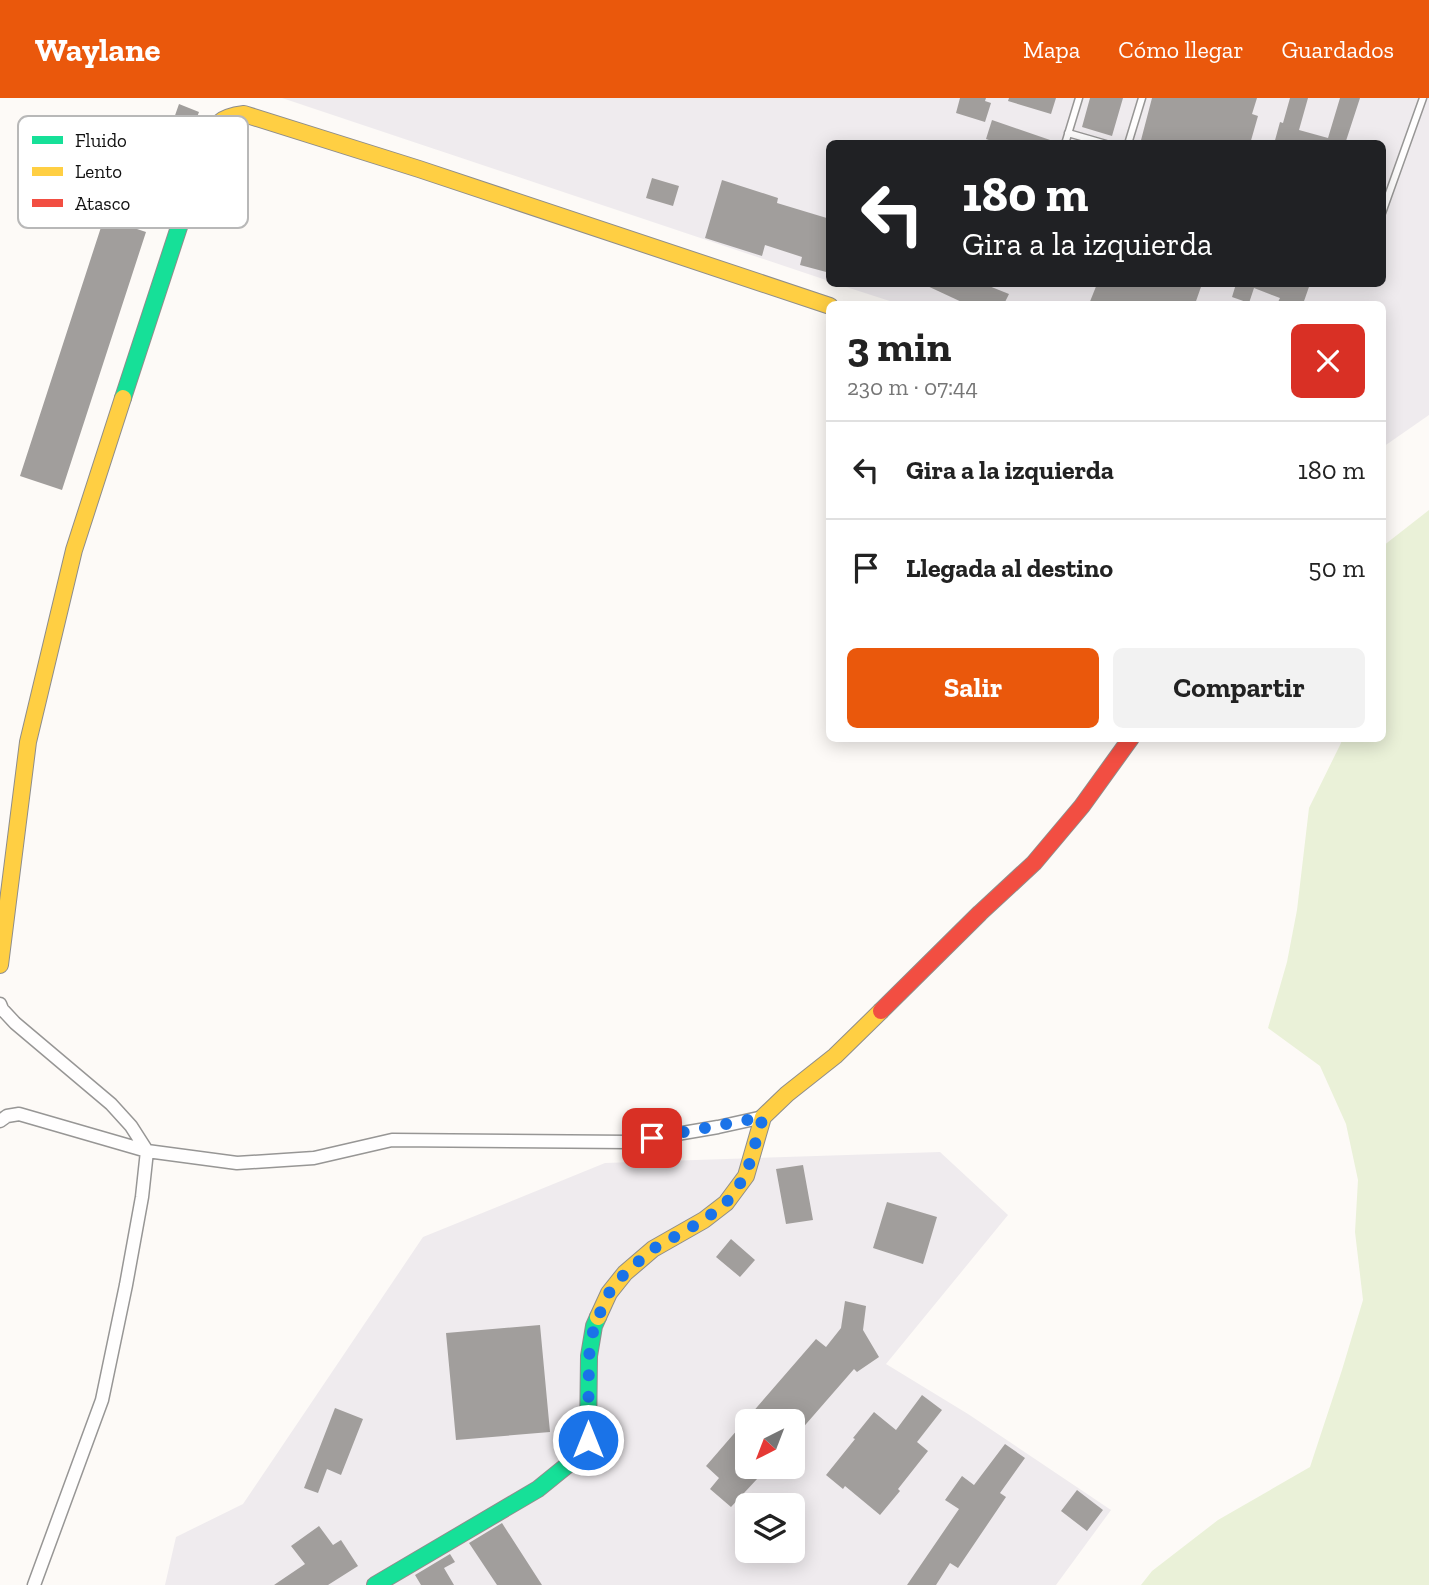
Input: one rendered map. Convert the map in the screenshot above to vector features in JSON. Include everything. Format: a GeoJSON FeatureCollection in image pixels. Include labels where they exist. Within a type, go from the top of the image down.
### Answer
{"type":"FeatureCollection","features":[{"type":"Feature","properties":{"kind":"street"},"geometry":{"type":"LineString","coordinates":[[230,116],[244,114],[419,169],[826,305]]}},
{"type":"Feature","properties":{"kind":"street"},"geometry":{"type":"LineString","coordinates":[[0,965],[28,742],[74,550],[179,228]]}},
{"type":"Feature","properties":{"kind":"street"},"geometry":{"type":"LineString","coordinates":[[375,1585],[538,1489],[575,1459],[588,1440],[589,1356],[594,1326],[609,1293],[625,1273],[653,1249],[704,1220],[726,1203],[746,1175],[763,1117],[835,1056],[1034,863],[1082,806],[1128,742]]}},
{"type":"Feature","properties":{"kind":"street"},"geometry":{"type":"LineString","coordinates":[[0,1004],[15,1023],[111,1104],[131,1126],[147,1151],[138,1222],[102,1400],[34,1585]]}},
{"type":"Feature","properties":{"kind":"street"},"geometry":{"type":"LineString","coordinates":[[0,1121],[7,1116],[19,1114],[147,1151],[237,1163],[314,1158],[392,1140],[630,1142],[763,1117]]}},
{"type":"Feature","properties":{"kind":"lane"},"geometry":{"type":"LineString","coordinates":[[1066,140],[1079,98]]}},
{"type":"Feature","properties":{"kind":"lane"},"geometry":{"type":"LineString","coordinates":[[1129,140],[1142,98]]}},
{"type":"Feature","properties":{"kind":"lane"},"geometry":{"type":"LineString","coordinates":[[1386,203],[1423,98]]}},
{"type":"Feature","properties":{"kind":"lane"},"geometry":{"type":"LineString","coordinates":[[1068,133],[1092,140]]}},
{"type":"Feature","properties":{"kind":"shaded area"},"geometry":{"type":"Polygon","coordinates":[[[282,98],[1429,98],[1429,415],[1386,445],[1386,301],[890,301],[846,287],[1386,287],[1386,140],[826,140],[826,280],[282,98]]]}},
{"type":"Feature","properties":{"kind":"shaded area"},"geometry":{"type":"Polygon","coordinates":[[[940,1152],[1008,1215],[886,1364],[968,1414],[1111,1510],[1056,1585],[165,1585],[176,1537],[243,1504],[423,1237],[605,1163],[940,1152]]]}},
{"type":"Feature","properties":{"kind":"green space"},"geometry":{"type":"Polygon","coordinates":[[[1429,510],[1429,1585],[1141,1585],[1152,1571],[1218,1520],[1310,1467],[1363,1300],[1355,1232],[1358,1180],[1346,1124],[1320,1066],[1268,1028],[1287,962],[1297,910],[1309,808],[1341,742],[1386,742],[1386,544],[1429,510]]]}},
{"type":"Feature","properties":{"kind":"building"},"geometry":{"type":"Polygon","coordinates":[[[960,98],[986,98],[985,101],[991,103],[985,122],[956,113],[960,98]]]}},
{"type":"Feature","properties":{"kind":"building"},"geometry":{"type":"Polygon","coordinates":[[[1009,98],[1056,98],[1051,114],[1008,101],[1009,98]]]}},
{"type":"Feature","properties":{"kind":"building"},"geometry":{"type":"Polygon","coordinates":[[[1090,98],[1123,98],[1112,136],[1082,127],[1090,98]]]}},
{"type":"Feature","properties":{"kind":"building"},"geometry":{"type":"Polygon","coordinates":[[[1152,98],[1257,98],[1252,114],[1258,116],[1251,140],[1141,140],[1152,98]]]}},
{"type":"Feature","properties":{"kind":"building"},"geometry":{"type":"Polygon","coordinates":[[[1290,98],[1308,98],[1299,130],[1328,138],[1340,98],[1360,98],[1346,140],[1275,140],[1280,122],[1283,123],[1290,98]]]}},
{"type":"Feature","properties":{"kind":"building"},"geometry":{"type":"Polygon","coordinates":[[[179,104],[199,112],[197,116],[175,116],[179,104]]]}},
{"type":"Feature","properties":{"kind":"building"},"geometry":{"type":"Polygon","coordinates":[[[992,120],[1050,140],[989,140],[986,139],[992,120]]]}},
{"type":"Feature","properties":{"kind":"building"},"geometry":{"type":"Polygon","coordinates":[[[652,178],[679,186],[673,206],[646,198],[652,178]]]}},
{"type":"Feature","properties":{"kind":"building"},"geometry":{"type":"Polygon","coordinates":[[[722,180],[778,198],[777,203],[826,218],[826,272],[800,265],[802,257],[765,245],[762,256],[705,238],[722,180]]]}},
{"type":"Feature","properties":{"kind":"building"},"geometry":{"type":"Polygon","coordinates":[[[101,228],[134,228],[146,232],[62,490],[20,476],[101,228]]]}},
{"type":"Feature","properties":{"kind":"building"},"geometry":{"type":"Polygon","coordinates":[[[929,287],[992,287],[1009,294],[1006,301],[960,301],[929,287]]]}},
{"type":"Feature","properties":{"kind":"building"},"geometry":{"type":"Polygon","coordinates":[[[1096,287],[1201,287],[1196,301],[1090,301],[1096,287]]]}},
{"type":"Feature","properties":{"kind":"building"},"geometry":{"type":"Polygon","coordinates":[[[1235,287],[1309,287],[1304,301],[1278,301],[1280,298],[1254,288],[1250,301],[1232,297],[1235,287]]]}},
{"type":"Feature","properties":{"kind":"building"},"geometry":{"type":"Polygon","coordinates":[[[803,1165],[813,1220],[786,1224],[776,1169],[803,1165]]]}},
{"type":"Feature","properties":{"kind":"building"},"geometry":{"type":"Polygon","coordinates":[[[887,1202],[937,1217],[923,1264],[873,1248],[887,1202]]]}},
{"type":"Feature","properties":{"kind":"building"},"geometry":{"type":"Polygon","coordinates":[[[731,1239],[755,1260],[740,1277],[716,1257],[731,1239]]]}},
{"type":"Feature","properties":{"kind":"building"},"geometry":{"type":"Polygon","coordinates":[[[845,1301],[866,1306],[863,1330],[879,1357],[857,1372],[854,1369],[805,1425],[805,1409],[755,1409],[816,1339],[826,1347],[841,1328],[845,1301]]]}},
{"type":"Feature","properties":{"kind":"building"},"geometry":{"type":"Polygon","coordinates":[[[540,1325],[550,1432],[456,1440],[446,1333],[540,1325]]]}},
{"type":"Feature","properties":{"kind":"building"},"geometry":{"type":"Polygon","coordinates":[[[922,1395],[942,1410],[917,1442],[928,1451],[880,1515],[845,1486],[843,1489],[826,1475],[874,1412],[896,1430],[922,1395]]]}},
{"type":"Feature","properties":{"kind":"building"},"geometry":{"type":"Polygon","coordinates":[[[335,1408],[363,1419],[341,1475],[327,1469],[318,1493],[304,1488],[335,1408]]]}},
{"type":"Feature","properties":{"kind":"building"},"geometry":{"type":"Polygon","coordinates":[[[735,1433],[735,1479],[757,1479],[744,1493],[735,1493],[735,1503],[731,1507],[710,1489],[719,1478],[706,1466],[735,1433]]]}},
{"type":"Feature","properties":{"kind":"building"},"geometry":{"type":"Polygon","coordinates":[[[1005,1444],[1025,1458],[1000,1493],[1006,1497],[958,1568],[950,1563],[936,1585],[907,1585],[959,1509],[945,1500],[962,1476],[974,1485],[1005,1444]]]}},
{"type":"Feature","properties":{"kind":"building"},"geometry":{"type":"Polygon","coordinates":[[[1077,1490],[1103,1510],[1087,1531],[1061,1511],[1077,1490]]]}},
{"type":"Feature","properties":{"kind":"building"},"geometry":{"type":"Polygon","coordinates":[[[502,1523],[542,1585],[497,1585],[469,1543],[502,1523]]]}},
{"type":"Feature","properties":{"kind":"building"},"geometry":{"type":"Polygon","coordinates":[[[319,1526],[333,1545],[341,1540],[358,1566],[328,1585],[274,1585],[305,1564],[291,1546],[319,1526]]]}},
{"type":"Feature","properties":{"kind":"building"},"geometry":{"type":"Polygon","coordinates":[[[450,1554],[455,1562],[444,1568],[454,1585],[421,1585],[415,1575],[450,1554]]]}},
{"type":"Feature","properties":{"kind":"traffic: fast"},"geometry":{"type":"LineString","coordinates":[[123,398],[179,228]]}},
{"type":"Feature","properties":{"kind":"traffic: fast"},"geometry":{"type":"LineString","coordinates":[[375,1585],[538,1489],[575,1459],[588,1440],[589,1356],[598,1317]]}},
{"type":"Feature","properties":{"kind":"traffic: slow"},"geometry":{"type":"LineString","coordinates":[[234,116],[244,114],[419,169],[826,305]]}},
{"type":"Feature","properties":{"kind":"traffic: slow"},"geometry":{"type":"LineString","coordinates":[[0,965],[28,742],[74,550],[123,398]]}},
{"type":"Feature","properties":{"kind":"traffic: slow"},"geometry":{"type":"LineString","coordinates":[[598,1317],[609,1293],[625,1273],[653,1249],[704,1220],[726,1203],[746,1176],[763,1117],[835,1056],[881,1011]]}},
{"type":"Feature","properties":{"kind":"traffic: jam"},"geometry":{"type":"LineString","coordinates":[[881,1011],[1034,863],[1082,806],[1128,742]]}},
{"type":"Feature","properties":{"kind":"route"},"geometry":{"type":"LineString","coordinates":[[588,1440],[589,1356],[594,1326],[609,1293],[625,1273],[653,1249],[704,1220],[726,1203],[746,1175],[763,1117],[652,1138]]}}]}
